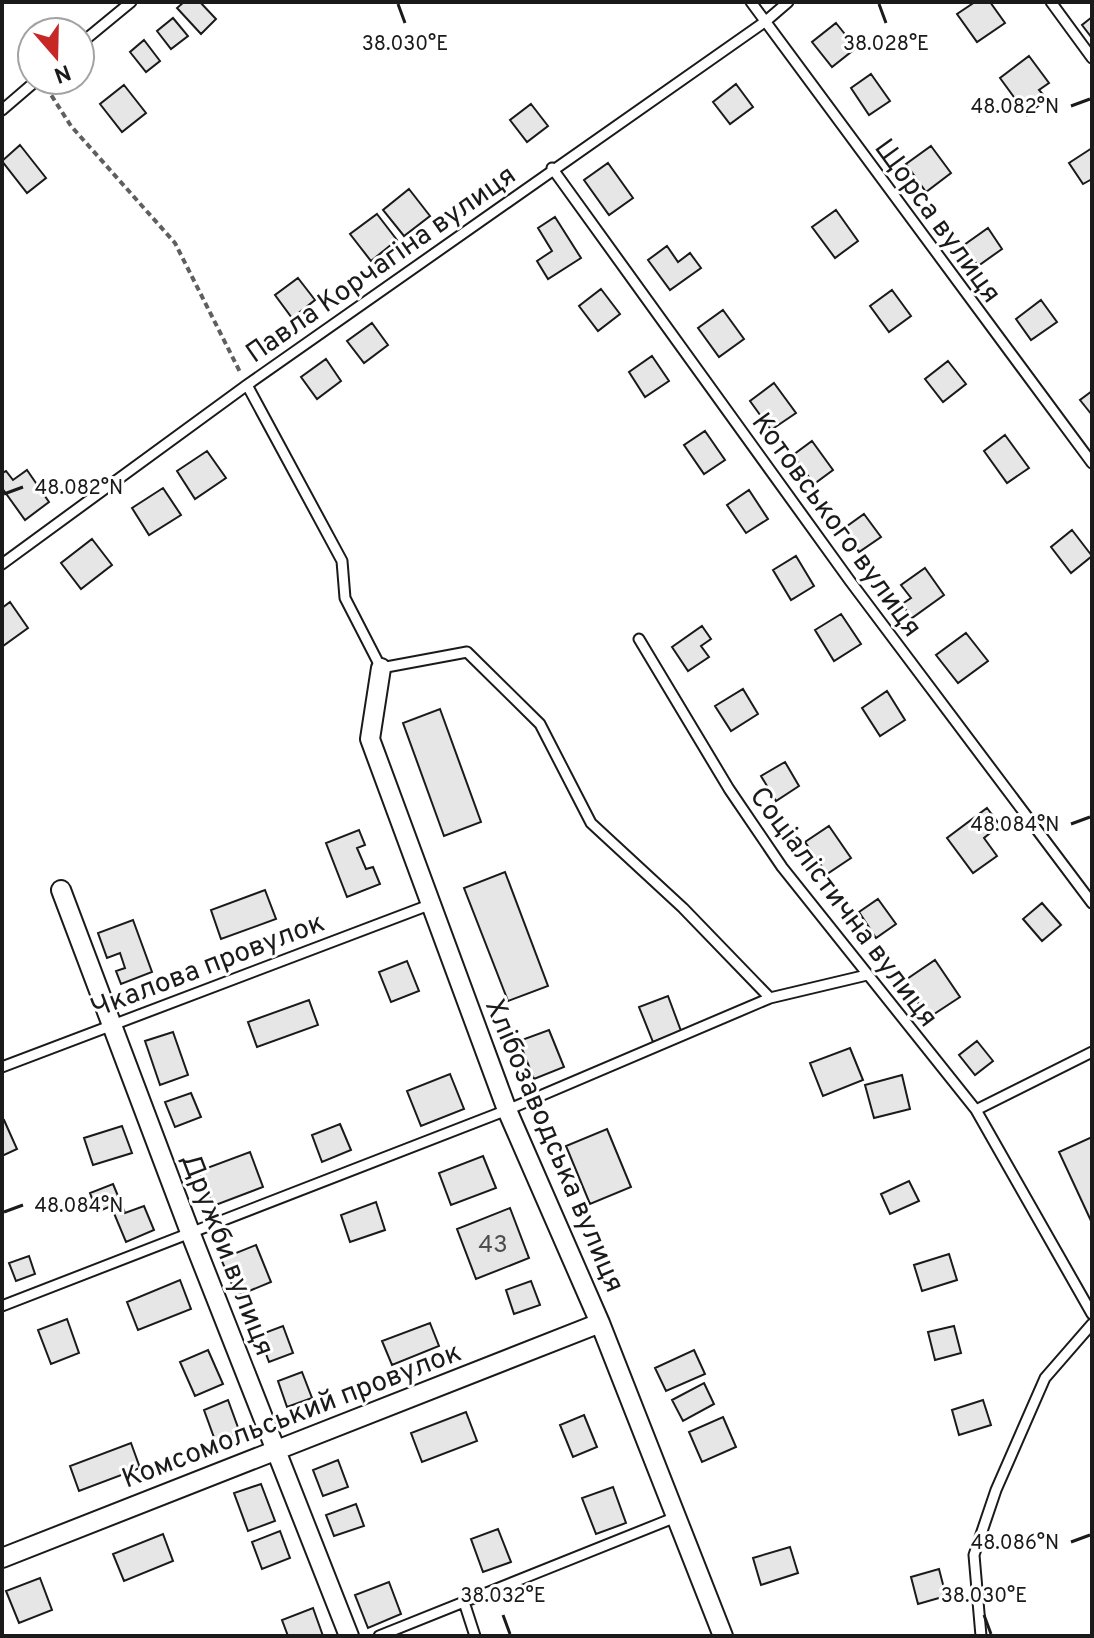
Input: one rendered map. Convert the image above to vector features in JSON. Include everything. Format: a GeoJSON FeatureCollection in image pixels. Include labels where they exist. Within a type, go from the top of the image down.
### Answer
{"type":"FeatureCollection","features":[{"type":"Feature","properties":{"kind":"street","name":"Хлібозаводська вулиця"},"geometry":{"type":"LineString","coordinates":[[381,668],[370,739],[507,1110],[600,1323],[723,1636]]}},
{"type":"Feature","properties":{"kind":"street","name":"Дружби вулиця"},"geometry":{"type":"LineString","coordinates":[[61,890],[190,1232],[349,1636]]}},
{"type":"Feature","properties":{"kind":"street","name":"Комсомольський провулок"},"geometry":{"type":"LineString","coordinates":[[2,1558],[600,1323]]}},
{"type":"Feature","properties":{"kind":"lane"},"geometry":{"type":"LineString","coordinates":[[96,31],[131,2]]}},
{"type":"Feature","properties":{"kind":"lane","name":"Щорса вулиця"},"geometry":{"type":"LineString","coordinates":[[751,2],[1092,463]]}},
{"type":"Feature","properties":{"kind":"lane","name":"Павла Корчагіна вулиця"},"geometry":{"type":"LineString","coordinates":[[2,564],[247,385],[381,293],[552,168],[766,21],[788,2]]}},
{"type":"Feature","properties":{"kind":"lane"},"geometry":{"type":"LineString","coordinates":[[1051,2],[1092,58]]}},
{"type":"Feature","properties":{"kind":"lane"},"geometry":{"type":"LineString","coordinates":[[2,110],[20,96]]}},
{"type":"Feature","properties":{"kind":"lane","name":"Котовського вулиця"},"geometry":{"type":"LineString","coordinates":[[552,168],[850,581],[1092,903]]}},
{"type":"Feature","properties":{"kind":"lane"},"geometry":{"type":"LineString","coordinates":[[247,385],[342,561],[345,598],[381,668],[467,652],[540,724],[591,823],[683,908],[770,998]]}},
{"type":"Feature","properties":{"kind":"lane","name":"Соціалістична вулиця"},"geometry":{"type":"LineString","coordinates":[[639,639],[773,854],[976,1110],[1092,1314]]}},
{"type":"Feature","properties":{"kind":"lane","name":"Чкалова провулок"},"geometry":{"type":"LineString","coordinates":[[2,1067],[429,905]]}},
{"type":"Feature","properties":{"kind":"lane"},"geometry":{"type":"LineString","coordinates":[[2,1306],[507,1110],[770,998],[867,975]]}},
{"type":"Feature","properties":{"kind":"lane"},"geometry":{"type":"LineString","coordinates":[[976,1110],[1092,1052]]}},
{"type":"Feature","properties":{"kind":"lane"},"geometry":{"type":"LineString","coordinates":[[981,1636],[974,1555],[996,1490],[1045,1378],[1092,1324]]}},
{"type":"Feature","properties":{"kind":"lane"},"geometry":{"type":"LineString","coordinates":[[379,1636],[676,1517]]}},
{"type":"Feature","properties":{"kind":"lane"},"geometry":{"type":"LineString","coordinates":[[464,1602],[475,1636]]}},
{"type":"Feature","properties":{"kind":"path"},"geometry":{"type":"LineString","coordinates":[[51,96],[80,137],[175,243],[247,385]]}},
{"type":"Feature","properties":{"kind":"building"},"geometry":{"type":"Polygon","coordinates":[[[184,2],[200,2],[216,19],[201,34],[177,8],[184,2]]]}},
{"type":"Feature","properties":{"kind":"building"},"geometry":{"type":"Polygon","coordinates":[[[975,2],[990,2],[1005,23],[977,42],[957,14],[975,2]]]}},
{"type":"Feature","properties":{"kind":"building"},"geometry":{"type":"Polygon","coordinates":[[[1092,17],[1092,38],[1082,25],[1092,17]]]}},
{"type":"Feature","properties":{"kind":"building"},"geometry":{"type":"Polygon","coordinates":[[[173,18],[188,36],[171,49],[157,31],[173,18]]]}},
{"type":"Feature","properties":{"kind":"building"},"geometry":{"type":"Polygon","coordinates":[[[836,23],[856,48],[832,67],[812,42],[836,23]]]}},
{"type":"Feature","properties":{"kind":"building"},"geometry":{"type":"Polygon","coordinates":[[[144,40],[160,61],[146,72],[130,52],[144,40]]]}},
{"type":"Feature","properties":{"kind":"building"},"geometry":{"type":"Polygon","coordinates":[[[1029,56],[1049,83],[1039,90],[1047,99],[1027,115],[1000,78],[1029,56]]]}},
{"type":"Feature","properties":{"kind":"building"},"geometry":{"type":"Polygon","coordinates":[[[871,74],[890,101],[869,115],[851,88],[871,74]]]}},
{"type":"Feature","properties":{"kind":"building"},"geometry":{"type":"Polygon","coordinates":[[[736,84],[753,107],[730,124],[713,102],[736,84]]]}},
{"type":"Feature","properties":{"kind":"building"},"geometry":{"type":"Polygon","coordinates":[[[124,85],[146,113],[122,132],[100,104],[124,85]]]}},
{"type":"Feature","properties":{"kind":"building"},"geometry":{"type":"Polygon","coordinates":[[[531,104],[548,126],[527,142],[510,120],[531,104]]]}},
{"type":"Feature","properties":{"kind":"building"},"geometry":{"type":"Polygon","coordinates":[[[20,145],[46,178],[27,193],[2,161],[20,145]]]}},
{"type":"Feature","properties":{"kind":"building"},"geometry":{"type":"Polygon","coordinates":[[[931,146],[951,173],[926,192],[906,164],[931,146]]]}},
{"type":"Feature","properties":{"kind":"building"},"geometry":{"type":"Polygon","coordinates":[[[1092,148],[1092,179],[1083,184],[1069,163],[1092,148]]]}},
{"type":"Feature","properties":{"kind":"building"},"geometry":{"type":"Polygon","coordinates":[[[608,163],[633,198],[609,215],[584,180],[608,163]]]}},
{"type":"Feature","properties":{"kind":"building"},"geometry":{"type":"Polygon","coordinates":[[[409,189],[430,216],[404,236],[383,210],[409,189]]]}},
{"type":"Feature","properties":{"kind":"building"},"geometry":{"type":"Polygon","coordinates":[[[836,210],[858,241],[835,258],[812,227],[836,210]]]}},
{"type":"Feature","properties":{"kind":"building"},"geometry":{"type":"Polygon","coordinates":[[[377,214],[397,240],[371,261],[350,234],[377,214]]]}},
{"type":"Feature","properties":{"kind":"building"},"geometry":{"type":"Polygon","coordinates":[[[555,217],[581,258],[548,279],[537,261],[552,251],[538,228],[555,217]]]}},
{"type":"Feature","properties":{"kind":"building"},"geometry":{"type":"Polygon","coordinates":[[[988,228],[1002,249],[978,266],[964,245],[988,228]]]}},
{"type":"Feature","properties":{"kind":"building"},"geometry":{"type":"Polygon","coordinates":[[[667,246],[678,262],[690,253],[701,268],[670,290],[648,260],[667,246]]]}},
{"type":"Feature","properties":{"kind":"building"},"geometry":{"type":"Polygon","coordinates":[[[298,278],[315,300],[292,318],[275,295],[298,278]]]}},
{"type":"Feature","properties":{"kind":"building"},"geometry":{"type":"Polygon","coordinates":[[[601,289],[620,314],[598,331],[579,306],[601,289]]]}},
{"type":"Feature","properties":{"kind":"building"},"geometry":{"type":"Polygon","coordinates":[[[892,290],[911,316],[889,332],[870,306],[892,290]]]}},
{"type":"Feature","properties":{"kind":"building"},"geometry":{"type":"Polygon","coordinates":[[[1041,300],[1057,322],[1031,340],[1016,319],[1041,300]]]}},
{"type":"Feature","properties":{"kind":"building"},"geometry":{"type":"Polygon","coordinates":[[[723,310],[744,339],[719,357],[698,328],[723,310]]]}},
{"type":"Feature","properties":{"kind":"building"},"geometry":{"type":"Polygon","coordinates":[[[372,323],[388,345],[364,363],[347,341],[372,323]]]}},
{"type":"Feature","properties":{"kind":"building"},"geometry":{"type":"Polygon","coordinates":[[[652,356],[669,381],[645,397],[629,372],[652,356]]]}},
{"type":"Feature","properties":{"kind":"building"},"geometry":{"type":"Polygon","coordinates":[[[326,359],[341,381],[317,399],[301,377],[326,359]]]}},
{"type":"Feature","properties":{"kind":"building"},"geometry":{"type":"Polygon","coordinates":[[[948,361],[966,384],[943,402],[925,379],[948,361]]]}},
{"type":"Feature","properties":{"kind":"building"},"geometry":{"type":"Polygon","coordinates":[[[774,383],[796,413],[771,430],[750,401],[774,383]]]}},
{"type":"Feature","properties":{"kind":"building"},"geometry":{"type":"Polygon","coordinates":[[[1092,391],[1092,415],[1080,400],[1092,391]]]}},
{"type":"Feature","properties":{"kind":"building"},"geometry":{"type":"Polygon","coordinates":[[[705,431],[725,460],[704,474],[684,445],[705,431]]]}},
{"type":"Feature","properties":{"kind":"building"},"geometry":{"type":"Polygon","coordinates":[[[1005,435],[1029,468],[1007,483],[984,451],[1005,435]]]}},
{"type":"Feature","properties":{"kind":"building"},"geometry":{"type":"Polygon","coordinates":[[[812,441],[833,470],[814,484],[793,455],[812,441]]]}},
{"type":"Feature","properties":{"kind":"building"},"geometry":{"type":"Polygon","coordinates":[[[207,451],[226,478],[195,499],[177,471],[207,451]]]}},
{"type":"Feature","properties":{"kind":"building"},"geometry":{"type":"Polygon","coordinates":[[[27,470],[49,502],[25,520],[2,488],[2,473],[6,471],[13,480],[27,470]]]}},
{"type":"Feature","properties":{"kind":"building"},"geometry":{"type":"Polygon","coordinates":[[[163,488],[181,515],[149,535],[132,508],[163,488]]]}},
{"type":"Feature","properties":{"kind":"building"},"geometry":{"type":"Polygon","coordinates":[[[749,490],[768,519],[746,533],[727,505],[749,490]]]}},
{"type":"Feature","properties":{"kind":"building"},"geometry":{"type":"Polygon","coordinates":[[[864,514],[881,537],[859,552],[843,529],[864,514]]]}},
{"type":"Feature","properties":{"kind":"building"},"geometry":{"type":"Polygon","coordinates":[[[1072,530],[1092,556],[1071,573],[1051,547],[1072,530]]]}},
{"type":"Feature","properties":{"kind":"building"},"geometry":{"type":"Polygon","coordinates":[[[92,539],[112,565],[81,589],[61,563],[92,539]]]}},
{"type":"Feature","properties":{"kind":"building"},"geometry":{"type":"Polygon","coordinates":[[[796,556],[814,586],[791,600],[773,570],[796,556]]]}},
{"type":"Feature","properties":{"kind":"building"},"geometry":{"type":"Polygon","coordinates":[[[925,568],[944,595],[912,618],[902,604],[911,598],[901,585],[925,568]]]}},
{"type":"Feature","properties":{"kind":"building"},"geometry":{"type":"Polygon","coordinates":[[[10,602],[28,628],[3,646],[2,608],[10,602]]]}},
{"type":"Feature","properties":{"kind":"building"},"geometry":{"type":"Polygon","coordinates":[[[841,614],[861,644],[834,661],[815,630],[841,614]]]}},
{"type":"Feature","properties":{"kind":"building"},"geometry":{"type":"Polygon","coordinates":[[[702,626],[711,639],[701,646],[709,657],[688,671],[672,647],[702,626]]]}},
{"type":"Feature","properties":{"kind":"building"},"geometry":{"type":"Polygon","coordinates":[[[966,633],[988,661],[958,683],[936,655],[966,633]]]}},
{"type":"Feature","properties":{"kind":"building"},"geometry":{"type":"Polygon","coordinates":[[[743,689],[758,714],[731,731],[715,706],[743,689]]]}},
{"type":"Feature","properties":{"kind":"building"},"geometry":{"type":"Polygon","coordinates":[[[887,691],[905,720],[880,736],[862,708],[887,691]]]}},
{"type":"Feature","properties":{"kind":"building"},"geometry":{"type":"Polygon","coordinates":[[[440,709],[481,822],[444,836],[403,723],[440,709]]]}},
{"type":"Feature","properties":{"kind":"building"},"geometry":{"type":"Polygon","coordinates":[[[785,762],[799,786],[776,801],[761,776],[785,762]]]}},
{"type":"Feature","properties":{"kind":"building"},"geometry":{"type":"Polygon","coordinates":[[[987,808],[1000,825],[984,838],[997,856],[973,873],[947,838],[987,808]]]}},
{"type":"Feature","properties":{"kind":"building"},"geometry":{"type":"Polygon","coordinates":[[[829,826],[851,858],[827,874],[805,842],[829,826]]]}},
{"type":"Feature","properties":{"kind":"building"},"geometry":{"type":"Polygon","coordinates":[[[359,830],[365,845],[357,848],[366,869],[373,867],[380,884],[347,897],[326,843],[359,830]]]}},
{"type":"Feature","properties":{"kind":"building"},"geometry":{"type":"Polygon","coordinates":[[[505,872],[548,986],[508,1001],[464,888],[505,872]]]}},
{"type":"Feature","properties":{"kind":"building"},"geometry":{"type":"Polygon","coordinates":[[[265,890],[276,919],[221,939],[211,910],[265,890]]]}},
{"type":"Feature","properties":{"kind":"building"},"geometry":{"type":"Polygon","coordinates":[[[878,899],[896,924],[876,938],[859,912],[878,899]]]}},
{"type":"Feature","properties":{"kind":"building"},"geometry":{"type":"Polygon","coordinates":[[[1042,903],[1061,925],[1042,941],[1023,919],[1042,903]]]}},
{"type":"Feature","properties":{"kind":"building"},"geometry":{"type":"Polygon","coordinates":[[[133,920],[152,972],[121,984],[116,971],[125,968],[120,953],[107,958],[98,933],[133,920]]]}},
{"type":"Feature","properties":{"kind":"building"},"geometry":{"type":"Polygon","coordinates":[[[935,960],[960,997],[928,1018],[904,981],[935,960]]]}},
{"type":"Feature","properties":{"kind":"building"},"geometry":{"type":"Polygon","coordinates":[[[407,961],[419,991],[391,1002],[379,972],[407,961]]]}},
{"type":"Feature","properties":{"kind":"building"},"geometry":{"type":"Polygon","coordinates":[[[668,996],[681,1031],[653,1042],[639,1007],[668,996]]]}},
{"type":"Feature","properties":{"kind":"building"},"geometry":{"type":"Polygon","coordinates":[[[309,1000],[318,1025],[257,1047],[248,1022],[309,1000]]]}},
{"type":"Feature","properties":{"kind":"building"},"geometry":{"type":"Polygon","coordinates":[[[549,1030],[564,1067],[534,1079],[519,1041],[549,1030]]]}},
{"type":"Feature","properties":{"kind":"building"},"geometry":{"type":"Polygon","coordinates":[[[173,1032],[188,1075],[160,1085],[145,1041],[173,1032]]]}},
{"type":"Feature","properties":{"kind":"building"},"geometry":{"type":"Polygon","coordinates":[[[977,1041],[993,1061],[975,1075],[959,1055],[977,1041]]]}},
{"type":"Feature","properties":{"kind":"building"},"geometry":{"type":"Polygon","coordinates":[[[850,1048],[863,1080],[823,1096],[810,1063],[850,1048]]]}},
{"type":"Feature","properties":{"kind":"building"},"geometry":{"type":"Polygon","coordinates":[[[450,1074],[464,1109],[421,1126],[407,1091],[450,1074]]]}},
{"type":"Feature","properties":{"kind":"building"},"geometry":{"type":"Polygon","coordinates":[[[902,1075],[910,1109],[874,1118],[865,1085],[902,1075]]]}},
{"type":"Feature","properties":{"kind":"building"},"geometry":{"type":"Polygon","coordinates":[[[191,1093],[201,1117],[175,1127],[165,1102],[191,1093]]]}},
{"type":"Feature","properties":{"kind":"building"},"geometry":{"type":"Polygon","coordinates":[[[2,1121],[17,1149],[2,1156],[2,1121]]]}},
{"type":"Feature","properties":{"kind":"building"},"geometry":{"type":"Polygon","coordinates":[[[340,1124],[351,1150],[322,1162],[312,1135],[340,1124]]]}},
{"type":"Feature","properties":{"kind":"building"},"geometry":{"type":"Polygon","coordinates":[[[122,1126],[132,1153],[93,1165],[84,1138],[122,1126]]]}},
{"type":"Feature","properties":{"kind":"building"},"geometry":{"type":"Polygon","coordinates":[[[607,1129],[631,1187],[590,1204],[566,1146],[607,1129]]]}},
{"type":"Feature","properties":{"kind":"building"},"geometry":{"type":"Polygon","coordinates":[[[1092,1137],[1092,1223],[1059,1152],[1092,1137]]]}},
{"type":"Feature","properties":{"kind":"building"},"geometry":{"type":"Polygon","coordinates":[[[250,1152],[263,1187],[213,1206],[199,1171],[250,1152]]]}},
{"type":"Feature","properties":{"kind":"building"},"geometry":{"type":"Polygon","coordinates":[[[483,1156],[496,1188],[451,1205],[439,1173],[483,1156]]]}},
{"type":"Feature","properties":{"kind":"building"},"geometry":{"type":"Polygon","coordinates":[[[909,1181],[919,1201],[890,1214],[881,1194],[909,1181]]]}},
{"type":"Feature","properties":{"kind":"building"},"geometry":{"type":"Polygon","coordinates":[[[113,1184],[125,1213],[144,1206],[154,1230],[126,1242],[111,1206],[97,1212],[90,1193],[113,1184]]]}},
{"type":"Feature","properties":{"kind":"building"},"geometry":{"type":"Polygon","coordinates":[[[376,1202],[385,1230],[350,1242],[341,1215],[376,1202]]]}},
{"type":"Feature","properties":{"kind":"building"},"geometry":{"type":"Polygon","coordinates":[[[510,1208],[529,1258],[476,1279],[457,1229],[510,1208]]]}},
{"type":"Feature","properties":{"kind":"building"},"geometry":{"type":"Polygon","coordinates":[[[256,1245],[271,1282],[237,1296],[221,1259],[256,1245]]]}},
{"type":"Feature","properties":{"kind":"building"},"geometry":{"type":"Polygon","coordinates":[[[949,1254],[957,1280],[922,1291],[914,1265],[949,1254]]]}},
{"type":"Feature","properties":{"kind":"building"},"geometry":{"type":"Polygon","coordinates":[[[29,1256],[35,1274],[16,1281],[9,1263],[29,1256]]]}},
{"type":"Feature","properties":{"kind":"building"},"geometry":{"type":"Polygon","coordinates":[[[180,1280],[191,1309],[138,1330],[127,1302],[180,1280]]]}},
{"type":"Feature","properties":{"kind":"building"},"geometry":{"type":"Polygon","coordinates":[[[531,1281],[540,1305],[514,1314],[506,1290],[531,1281]]]}},
{"type":"Feature","properties":{"kind":"building"},"geometry":{"type":"Polygon","coordinates":[[[67,1319],[79,1353],[51,1364],[38,1330],[67,1319]]]}},
{"type":"Feature","properties":{"kind":"building"},"geometry":{"type":"Polygon","coordinates":[[[430,1323],[439,1346],[392,1365],[382,1341],[430,1323]]]}},
{"type":"Feature","properties":{"kind":"building"},"geometry":{"type":"Polygon","coordinates":[[[283,1326],[293,1353],[269,1362],[259,1335],[283,1326]]]}},
{"type":"Feature","properties":{"kind":"building"},"geometry":{"type":"Polygon","coordinates":[[[954,1326],[961,1353],[935,1360],[928,1332],[954,1326]]]}},
{"type":"Feature","properties":{"kind":"building"},"geometry":{"type":"Polygon","coordinates":[[[208,1350],[223,1384],[195,1396],[180,1362],[208,1350]]]}},
{"type":"Feature","properties":{"kind":"building"},"geometry":{"type":"Polygon","coordinates":[[[694,1350],[705,1374],[666,1391],[655,1368],[694,1350]]]}},
{"type":"Feature","properties":{"kind":"building"},"geometry":{"type":"Polygon","coordinates":[[[302,1372],[312,1398],[287,1407],[278,1381],[302,1372]]]}},
{"type":"Feature","properties":{"kind":"building"},"geometry":{"type":"Polygon","coordinates":[[[704,1383],[714,1404],[683,1421],[672,1400],[704,1383]]]}},
{"type":"Feature","properties":{"kind":"building"},"geometry":{"type":"Polygon","coordinates":[[[228,1400],[240,1433],[216,1443],[204,1410],[228,1400]]]}},
{"type":"Feature","properties":{"kind":"building"},"geometry":{"type":"Polygon","coordinates":[[[983,1400],[991,1425],[959,1435],[952,1410],[983,1400]]]}},
{"type":"Feature","properties":{"kind":"building"},"geometry":{"type":"Polygon","coordinates":[[[466,1412],[477,1441],[422,1462],[411,1433],[466,1412]]]}},
{"type":"Feature","properties":{"kind":"building"},"geometry":{"type":"Polygon","coordinates":[[[584,1415],[597,1447],[573,1457],[560,1425],[584,1415]]]}},
{"type":"Feature","properties":{"kind":"building"},"geometry":{"type":"Polygon","coordinates":[[[723,1417],[736,1447],[702,1462],[689,1432],[723,1417]]]}},
{"type":"Feature","properties":{"kind":"building"},"geometry":{"type":"Polygon","coordinates":[[[131,1443],[140,1468],[79,1491],[70,1466],[131,1443]]]}},
{"type":"Feature","properties":{"kind":"building"},"geometry":{"type":"Polygon","coordinates":[[[338,1460],[348,1487],[323,1496],[313,1470],[338,1460]]]}},
{"type":"Feature","properties":{"kind":"building"},"geometry":{"type":"Polygon","coordinates":[[[261,1484],[275,1521],[248,1531],[234,1493],[261,1484]]]}},
{"type":"Feature","properties":{"kind":"building"},"geometry":{"type":"Polygon","coordinates":[[[613,1487],[626,1523],[596,1534],[582,1498],[613,1487]]]}},
{"type":"Feature","properties":{"kind":"building"},"geometry":{"type":"Polygon","coordinates":[[[356,1504],[364,1526],[334,1536],[326,1515],[356,1504]]]}},
{"type":"Feature","properties":{"kind":"building"},"geometry":{"type":"Polygon","coordinates":[[[498,1529],[511,1562],[483,1572],[471,1539],[498,1529]]]}},
{"type":"Feature","properties":{"kind":"building"},"geometry":{"type":"Polygon","coordinates":[[[280,1531],[290,1558],[262,1569],[252,1542],[280,1531]]]}},
{"type":"Feature","properties":{"kind":"building"},"geometry":{"type":"Polygon","coordinates":[[[163,1534],[173,1561],[124,1581],[113,1554],[163,1534]]]}},
{"type":"Feature","properties":{"kind":"building"},"geometry":{"type":"Polygon","coordinates":[[[790,1547],[798,1573],[761,1585],[753,1558],[790,1547]]]}},
{"type":"Feature","properties":{"kind":"building"},"geometry":{"type":"Polygon","coordinates":[[[939,1569],[946,1596],[918,1604],[911,1577],[939,1569]]]}},
{"type":"Feature","properties":{"kind":"building"},"geometry":{"type":"Polygon","coordinates":[[[40,1578],[52,1610],[19,1623],[6,1591],[40,1578]]]}},
{"type":"Feature","properties":{"kind":"building"},"geometry":{"type":"Polygon","coordinates":[[[389,1582],[401,1614],[368,1628],[355,1595],[389,1582]]]}},
{"type":"Feature","properties":{"kind":"building"},"geometry":{"type":"Polygon","coordinates":[[[313,1608],[323,1636],[288,1636],[282,1620],[313,1608]]]}}]}
